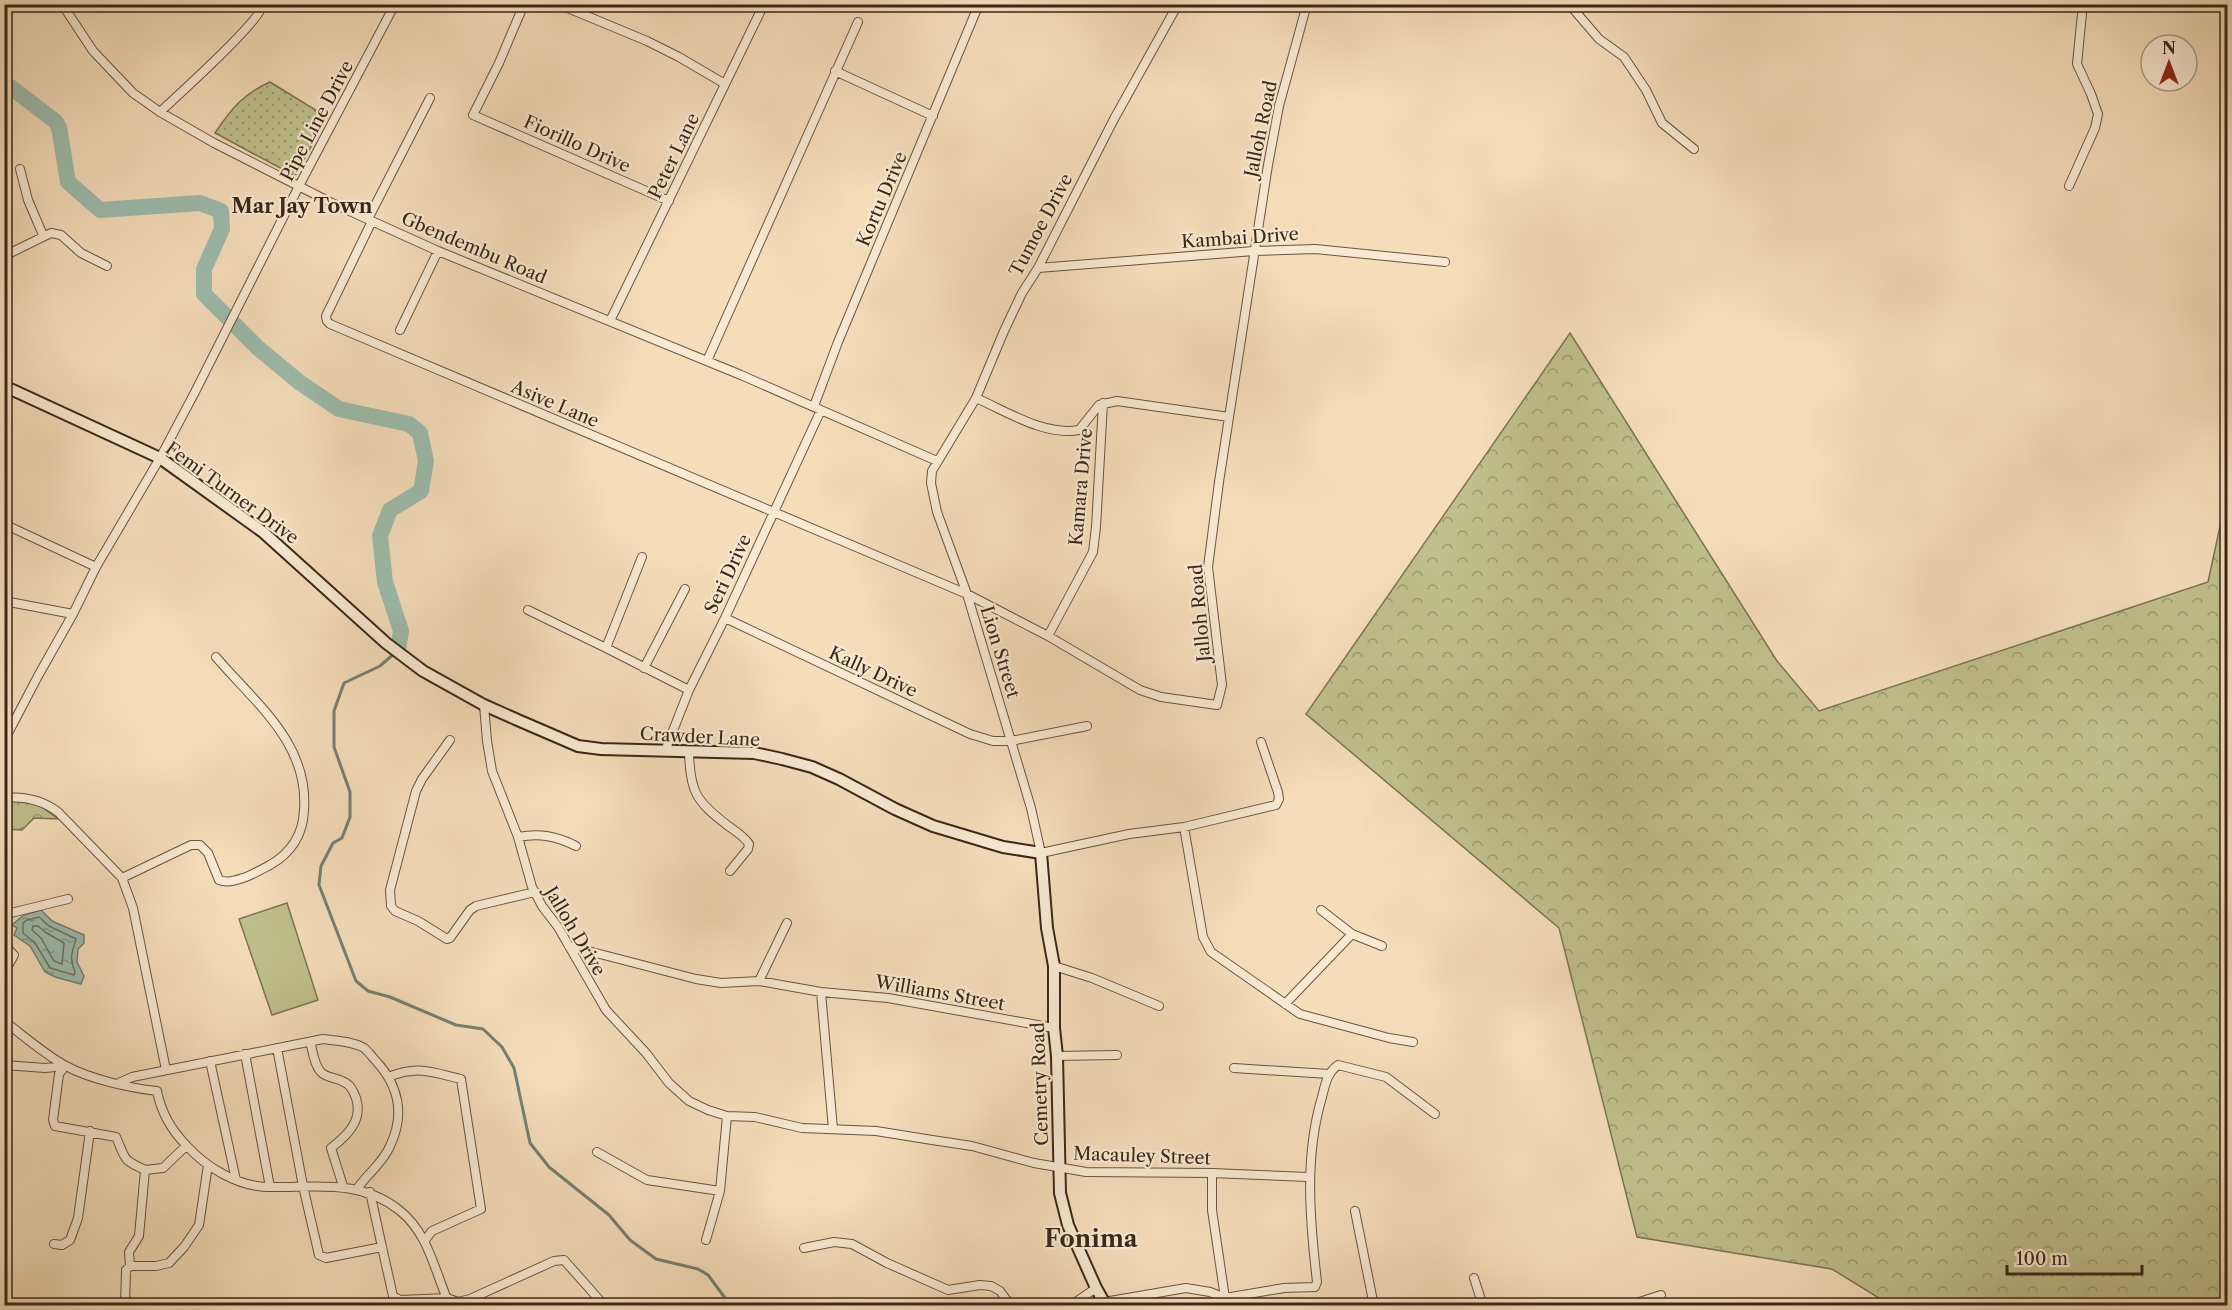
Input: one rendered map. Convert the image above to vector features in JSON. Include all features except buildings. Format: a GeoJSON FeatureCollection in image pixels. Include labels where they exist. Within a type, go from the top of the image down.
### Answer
{"type":"FeatureCollection","features":[{"type":"Feature","properties":{"kind":"street","name":"Gbendembu Road"},"geometry":{"type":"LineString","coordinates":[[62,4],[93,51],[111,73],[133,93],[160,112],[214,143],[299,186],[438,251],[707,361],[937,461]]}},
{"type":"Feature","properties":{"kind":"street","name":"Pipe Line Drive"},"geometry":{"type":"LineString","coordinates":[[4,741],[96,567],[160,458],[395,4]]}},
{"type":"Feature","properties":{"kind":"street","name":"Fiorillo Drive"},"geometry":{"type":"LineString","coordinates":[[524,4],[499,63],[473,115],[669,201]]}},
{"type":"Feature","properties":{"kind":"street"},"geometry":{"type":"LineString","coordinates":[[558,4],[657,47],[725,84]]}},
{"type":"Feature","properties":{"kind":"street","name":"Peter Lane"},"geometry":{"type":"LineString","coordinates":[[610,321],[764,4]]}},
{"type":"Feature","properties":{"kind":"street","name":"Kortu Drive"},"geometry":{"type":"LineString","coordinates":[[818,408],[838,342],[979,4]]}},
{"type":"Feature","properties":{"kind":"street","name":"Tumoe Drive"},"geometry":{"type":"LineString","coordinates":[[937,461],[952,441],[976,398],[1022,293],[1038,268],[1092,159],[1178,4]]}},
{"type":"Feature","properties":{"kind":"street","name":"Jalloh Road"},"geometry":{"type":"LineString","coordinates":[[773,513],[967,594],[1048,636],[1150,694],[1217,705],[1222,685],[1208,567],[1254,251],[1279,106],[1307,4]]}},
{"type":"Feature","properties":{"kind":"street"},"geometry":{"type":"LineString","coordinates":[[1569,4],[1599,39],[1624,57],[1646,90],[1662,123],[1694,149]]}},
{"type":"Feature","properties":{"kind":"street"},"geometry":{"type":"LineString","coordinates":[[2069,186],[2095,128],[2098,114],[2077,64],[2083,4]]}},
{"type":"Feature","properties":{"kind":"street"},"geometry":{"type":"LineString","coordinates":[[160,112],[249,26],[262,7]]}},
{"type":"Feature","properties":{"kind":"street"},"geometry":{"type":"LineString","coordinates":[[707,361],[858,22]]}},
{"type":"Feature","properties":{"kind":"street"},"geometry":{"type":"LineString","coordinates":[[835,71],[933,116]]}},
{"type":"Feature","properties":{"kind":"street"},"geometry":{"type":"LineString","coordinates":[[370,220],[430,98]]}},
{"type":"Feature","properties":{"kind":"street"},"geometry":{"type":"LineString","coordinates":[[20,169],[28,200],[43,235]]}},
{"type":"Feature","properties":{"kind":"street","name":"Asive Lane"},"geometry":{"type":"LineString","coordinates":[[370,220],[326,316],[330,324],[773,513]]}},
{"type":"Feature","properties":{"kind":"street"},"geometry":{"type":"LineString","coordinates":[[4,256],[51,233],[61,235],[81,253],[107,266]]}},
{"type":"Feature","properties":{"kind":"street","name":"Kambai Drive"},"geometry":{"type":"LineString","coordinates":[[1038,268],[1254,251],[1315,249],[1445,262]]}},
{"type":"Feature","properties":{"kind":"street"},"geometry":{"type":"LineString","coordinates":[[400,330],[438,251]]}},
{"type":"Feature","properties":{"kind":"street","name":"Femi Turner Drive"},"geometry":{"type":"LineString","coordinates":[[4,386],[160,458],[263,532],[399,653]]}},
{"type":"Feature","properties":{"kind":"street"},"geometry":{"type":"LineString","coordinates":[[976,398],[1049,430],[1065,433],[1079,430],[1103,403],[1134,403],[1229,417]]}},
{"type":"Feature","properties":{"kind":"street","name":"Kamara Drive"},"geometry":{"type":"LineString","coordinates":[[1048,636],[1093,552],[1103,403]]}},
{"type":"Feature","properties":{"kind":"street","name":"Seri Drive"},"geometry":{"type":"LineString","coordinates":[[665,751],[689,690],[773,513],[818,408]]}},
{"type":"Feature","properties":{"kind":"street","name":"Lion Street"},"geometry":{"type":"LineString","coordinates":[[937,461],[932,471],[931,483],[935,503],[967,594],[1031,808],[1041,853]]}},
{"type":"Feature","properties":{"kind":"street"},"geometry":{"type":"LineString","coordinates":[[4,524],[96,567]]}},
{"type":"Feature","properties":{"kind":"street"},"geometry":{"type":"LineString","coordinates":[[606,648],[642,557]]}},
{"type":"Feature","properties":{"kind":"street"},"geometry":{"type":"LineString","coordinates":[[644,668],[684,589]]}},
{"type":"Feature","properties":{"kind":"street"},"geometry":{"type":"LineString","coordinates":[[4,601],[73,614]]}},
{"type":"Feature","properties":{"kind":"street"},"geometry":{"type":"LineString","coordinates":[[528,610],[689,690]]}},
{"type":"Feature","properties":{"kind":"street","name":"Kally Drive"},"geometry":{"type":"LineString","coordinates":[[724,618],[970,734],[993,741],[1011,741],[1087,726]]}},
{"type":"Feature","properties":{"kind":"street","name":"Crawder Lane"},"geometry":{"type":"LineString","coordinates":[[399,653],[423,671],[484,705],[578,746],[602,749],[754,753],[812,767],[933,826],[1003,847],[1041,853]]}},
{"type":"Feature","properties":{"kind":"street"},"geometry":{"type":"LineString","coordinates":[[122,878],[141,871],[183,848],[200,845],[208,853],[219,880],[227,883],[262,870],[280,859],[297,841],[304,821],[305,800],[295,755],[279,728],[263,708],[216,657]]}},
{"type":"Feature","properties":{"kind":"street","name":"Jalloh Drive"},"geometry":{"type":"LineString","coordinates":[[484,705],[492,771],[518,837],[535,892],[606,1010],[646,1053],[669,1083],[689,1101],[727,1116]]}},
{"type":"Feature","properties":{"kind":"street"},"geometry":{"type":"LineString","coordinates":[[450,741],[416,791],[390,890],[391,906],[395,911],[418,921],[447,939],[470,910],[476,906],[535,892]]}},
{"type":"Feature","properties":{"kind":"street"},"geometry":{"type":"LineString","coordinates":[[1041,853],[1129,834],[1184,827],[1275,806],[1279,799],[1278,792],[1261,742]]}},
{"type":"Feature","properties":{"kind":"street"},"geometry":{"type":"LineString","coordinates":[[689,752],[690,778],[695,794],[710,811],[749,844],[748,849],[730,871]]}},
{"type":"Feature","properties":{"kind":"street"},"geometry":{"type":"LineString","coordinates":[[4,798],[27,798],[52,807],[122,878],[133,909],[166,1070]]}},
{"type":"Feature","properties":{"kind":"street"},"geometry":{"type":"LineString","coordinates":[[1184,827],[1203,937],[1210,952],[1300,1014],[1389,1038],[1413,1042]]}},
{"type":"Feature","properties":{"kind":"street"},"geometry":{"type":"LineString","coordinates":[[518,837],[546,835],[558,837],[576,846]]}},
{"type":"Feature","properties":{"kind":"street","name":"Cemetry Road"},"geometry":{"type":"LineString","coordinates":[[1041,853],[1047,928],[1054,966],[1060,1193],[1068,1226],[1105,1304]]}},
{"type":"Feature","properties":{"kind":"street"},"geometry":{"type":"LineString","coordinates":[[4,919],[11,913],[68,899]]}},
{"type":"Feature","properties":{"kind":"street"},"geometry":{"type":"LineString","coordinates":[[1321,910],[1353,933],[1382,946]]}},
{"type":"Feature","properties":{"kind":"street"},"geometry":{"type":"LineString","coordinates":[[759,981],[787,923]]}},
{"type":"Feature","properties":{"kind":"street"},"geometry":{"type":"LineString","coordinates":[[1285,1004],[1353,933]]}},
{"type":"Feature","properties":{"kind":"street"},"geometry":{"type":"LineString","coordinates":[[4,945],[14,955],[4,974]]}},
{"type":"Feature","properties":{"kind":"street","name":"Williams Street"},"geometry":{"type":"LineString","coordinates":[[569,946],[696,979],[721,983],[759,981],[821,992],[888,998],[1054,1028]]}},
{"type":"Feature","properties":{"kind":"street"},"geometry":{"type":"LineString","coordinates":[[1054,966],[1092,978],[1159,1006]]}},
{"type":"Feature","properties":{"kind":"street"},"geometry":{"type":"LineString","coordinates":[[821,992],[833,1129]]}},
{"type":"Feature","properties":{"kind":"street"},"geometry":{"type":"LineString","coordinates":[[4,1021],[65,1066],[87,1075],[139,1089],[157,1091],[160,1107],[176,1135],[200,1161],[236,1180],[270,1187],[343,1186],[369,1192],[400,1210],[425,1240],[449,1302]]}},
{"type":"Feature","properties":{"kind":"street"},"geometry":{"type":"LineString","coordinates":[[119,1083],[132,1077],[323,1039],[347,1042],[363,1048],[395,1088],[399,1107],[398,1125],[390,1148],[357,1189]]}},
{"type":"Feature","properties":{"kind":"street"},"geometry":{"type":"LineString","coordinates":[[310,1042],[318,1070],[324,1075],[342,1080],[352,1088],[357,1100],[358,1112],[355,1124],[343,1139],[331,1148],[343,1186]]}},
{"type":"Feature","properties":{"kind":"street"},"geometry":{"type":"LineString","coordinates":[[277,1048],[303,1186],[319,1255],[326,1258],[382,1247]]}},
{"type":"Feature","properties":{"kind":"street"},"geometry":{"type":"LineString","coordinates":[[245,1054],[270,1187]]}},
{"type":"Feature","properties":{"kind":"street"},"geometry":{"type":"LineString","coordinates":[[1057,1056],[1117,1055]]}},
{"type":"Feature","properties":{"kind":"street"},"geometry":{"type":"LineString","coordinates":[[210,1061],[236,1180]]}},
{"type":"Feature","properties":{"kind":"street"},"geometry":{"type":"LineString","coordinates":[[4,1065],[45,1068],[65,1066]]}},
{"type":"Feature","properties":{"kind":"street"},"geometry":{"type":"LineString","coordinates":[[1105,1304],[1186,1288],[1210,1292],[1225,1298],[1284,1288],[1315,1287],[1317,1282],[1311,1234],[1310,1177],[1318,1108],[1329,1074],[1338,1065],[1386,1077],[1435,1114]]}},
{"type":"Feature","properties":{"kind":"street"},"geometry":{"type":"LineString","coordinates":[[65,1066],[59,1074],[54,1126],[116,1137],[122,1155],[128,1162],[145,1170],[163,1167],[186,1146]]}},
{"type":"Feature","properties":{"kind":"street"},"geometry":{"type":"LineString","coordinates":[[1234,1068],[1329,1074]]}},
{"type":"Feature","properties":{"kind":"street"},"geometry":{"type":"LineString","coordinates":[[388,1077],[406,1070],[420,1069],[461,1079],[481,1209],[432,1231],[425,1240]]}},
{"type":"Feature","properties":{"kind":"street"},"geometry":{"type":"LineString","coordinates":[[706,1240],[720,1191],[727,1116]]}},
{"type":"Feature","properties":{"kind":"street","name":"Macauley Street"},"geometry":{"type":"LineString","coordinates":[[727,1116],[755,1117],[802,1128],[876,1131],[972,1146],[1059,1168],[1086,1172],[1212,1173],[1310,1177]]}},
{"type":"Feature","properties":{"kind":"street"},"geometry":{"type":"LineString","coordinates":[[54,1244],[62,1245],[70,1240],[78,1218],[90,1131]]}},
{"type":"Feature","properties":{"kind":"street"},"geometry":{"type":"LineString","coordinates":[[597,1152],[647,1180],[720,1191]]}},
{"type":"Feature","properties":{"kind":"street"},"geometry":{"type":"LineString","coordinates":[[130,1266],[156,1266],[169,1263],[184,1247],[199,1225],[208,1165]]}},
{"type":"Feature","properties":{"kind":"street"},"geometry":{"type":"LineString","coordinates":[[125,1305],[126,1270],[130,1266],[129,1252],[139,1236],[145,1170]]}},
{"type":"Feature","properties":{"kind":"street"},"geometry":{"type":"LineString","coordinates":[[1212,1173],[1212,1210],[1225,1298]]}},
{"type":"Feature","properties":{"kind":"street"},"geometry":{"type":"LineString","coordinates":[[369,1192],[393,1296],[400,1300],[458,1302],[470,1299],[554,1261],[564,1260],[603,1304],[598,1305]]}},
{"type":"Feature","properties":{"kind":"street"},"geometry":{"type":"LineString","coordinates":[[1355,1211],[1374,1305]]}},
{"type":"Feature","properties":{"kind":"street"},"geometry":{"type":"LineString","coordinates":[[804,1248],[834,1242],[852,1244],[887,1263],[948,1290],[980,1285],[991,1286],[1000,1291],[1011,1305]]}},
{"type":"Feature","properties":{"kind":"street"},"geometry":{"type":"LineString","coordinates":[[1474,1278],[1483,1305]]}},
{"type":"Feature","properties":{"kind":"street"},"geometry":{"type":"LineString","coordinates":[[1070,1305],[1096,1288]]}},
{"type":"Feature","properties":{"kind":"street"},"geometry":{"type":"LineString","coordinates":[[1627,1305],[1661,1295]]}},
{"type":"Feature","properties":{"kind":"green space"},"geometry":{"type":"Polygon","coordinates":[[[270,82],[327,117],[295,176],[215,133],[238,103],[270,82]]]}},
{"type":"Feature","properties":{"kind":"green space"},"geometry":{"type":"Polygon","coordinates":[[[1570,333],[1777,661],[1819,711],[2208,582],[2227,494],[2227,1305],[1890,1305],[1832,1269],[1637,1237],[1559,928],[1306,714],[1570,333]]]}},
{"type":"Feature","properties":{"kind":"green space"},"geometry":{"type":"Polygon","coordinates":[[[4,797],[30,798],[58,819],[34,818],[22,830],[5,829],[4,797]]]}},
{"type":"Feature","properties":{"kind":"green space"},"geometry":{"type":"Polygon","coordinates":[[[287,903],[318,1000],[272,1015],[239,919],[287,903]]]}},
{"type":"Feature","properties":{"kind":"water"},"geometry":{"type":"Polygon","coordinates":[[[41,910],[52,921],[84,935],[84,943],[78,949],[77,962],[84,976],[81,984],[45,972],[30,946],[14,935],[17,928],[12,925],[24,915],[41,910]]]}},
{"type":"Feature","properties":{"kind":"waterway"},"geometry":{"type":"LineString","coordinates":[[4,82],[55,121],[59,127],[68,182],[100,210],[200,203],[221,211],[222,229],[204,269],[204,294],[258,348],[299,382],[339,409],[409,424],[420,433],[426,461],[421,491],[390,510],[380,536],[385,582],[401,631],[398,650]]}},
{"type":"Feature","properties":{"kind":"waterway"},"geometry":{"type":"LineString","coordinates":[[396,652],[380,666],[344,683],[334,711],[334,747],[350,792],[350,817],[342,838],[333,843],[321,866],[319,885],[356,981],[368,991],[390,997],[456,1025],[483,1029],[502,1047],[514,1068],[530,1143],[549,1167],[609,1215],[630,1240],[656,1259],[698,1269],[708,1275],[731,1306]]}},
{"type":"Feature","properties":{"kind":"district","name":"Mar Jay Town"},"geometry":{"type":"Point","coordinates":[302,206]}},
{"type":"Feature","properties":{"kind":"district","name":"Fonima"},"geometry":{"type":"Point","coordinates":[1091,1239]}}]}
